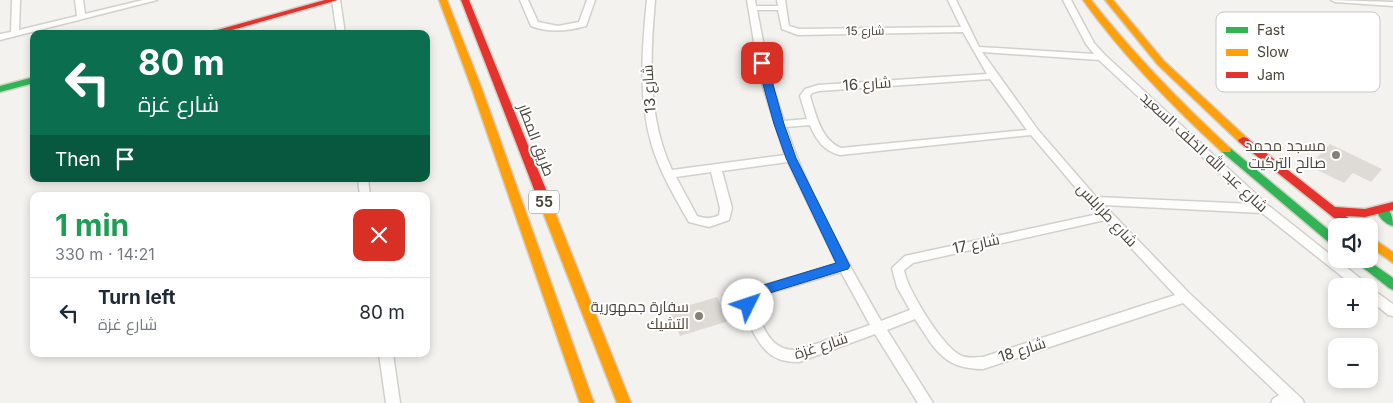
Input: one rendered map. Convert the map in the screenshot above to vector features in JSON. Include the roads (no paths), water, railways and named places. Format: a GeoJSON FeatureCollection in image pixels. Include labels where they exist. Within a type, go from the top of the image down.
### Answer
{"type":"FeatureCollection","features":[{"type":"Feature","properties":{"kind":"main road"},"geometry":{"type":"LineString","coordinates":[[222,30],[335,0]]}},
{"type":"Feature","properties":{"kind":"main road","name":"55"},"geometry":{"type":"LineString","coordinates":[[443,0],[477,89],[587,403]]}},
{"type":"Feature","properties":{"kind":"main road","name":"طريق المطار"},"geometry":{"type":"LineString","coordinates":[[465,0],[624,403]]}},
{"type":"Feature","properties":{"kind":"main road","name":"شارع عبد الله الخلف السعيد"},"geometry":{"type":"LineString","coordinates":[[1087,0],[1112,36],[1139,66],[1204,130],[1231,155],[1328,235]]}},
{"type":"Feature","properties":{"kind":"main road"},"geometry":{"type":"LineString","coordinates":[[1109,0],[1137,36],[1164,65],[1230,129],[1339,218]]}},
{"type":"Feature","properties":{"kind":"main road"},"geometry":{"type":"LineString","coordinates":[[0,89],[30,81]]}},
{"type":"Feature","properties":{"kind":"main road"},"geometry":{"type":"LineString","coordinates":[[477,89],[488,104],[509,158],[519,160],[525,154]]}},
{"type":"Feature","properties":{"kind":"main road"},"geometry":{"type":"LineString","coordinates":[[1204,130],[1212,135],[1229,138],[1233,134],[1230,129]]}},
{"type":"Feature","properties":{"kind":"main road"},"geometry":{"type":"LineString","coordinates":[[1231,155],[1228,150],[1234,145],[1248,147],[1257,152]]}},
{"type":"Feature","properties":{"kind":"main road"},"geometry":{"type":"LineString","coordinates":[[1330,211],[1365,213],[1387,207]]}},
{"type":"Feature","properties":{"kind":"main road"},"geometry":{"type":"LineString","coordinates":[[1387,207],[1383,213],[1393,222]]}},
{"type":"Feature","properties":{"kind":"main road"},"geometry":{"type":"LineString","coordinates":[[1378,247],[1393,258]]}},
{"type":"Feature","properties":{"kind":"main road"},"geometry":{"type":"LineString","coordinates":[[1370,268],[1393,285]]}},
{"type":"Feature","properties":{"kind":"main road"},"geometry":{"type":"LineString","coordinates":[[582,388],[582,403]]}},
{"type":"Feature","properties":{"kind":"street"},"geometry":{"type":"LineString","coordinates":[[15,33],[16,0]]}},
{"type":"Feature","properties":{"kind":"street"},"geometry":{"type":"LineString","coordinates":[[79,0],[81,18]]}},
{"type":"Feature","properties":{"kind":"street"},"geometry":{"type":"LineString","coordinates":[[0,37],[153,0]]}},
{"type":"Feature","properties":{"kind":"street"},"geometry":{"type":"LineString","coordinates":[[335,0],[340,30]]}},
{"type":"Feature","properties":{"kind":"street"},"geometry":{"type":"LineString","coordinates":[[524,0],[534,24],[548,28],[566,28],[583,24],[591,0]]}},
{"type":"Feature","properties":{"kind":"street","name":"شارع 13"},"geometry":{"type":"LineString","coordinates":[[651,0],[648,38],[648,104],[658,147],[670,174],[693,219],[701,223],[721,220],[725,217],[726,213],[716,169]]}},
{"type":"Feature","properties":{"kind":"street","name":"شارع طرابلس"},"geometry":{"type":"LineString","coordinates":[[952,0],[976,49],[993,76],[1034,132],[1106,216],[1288,401]]}},
{"type":"Feature","properties":{"kind":"street","name":"شارع عبد الله الخلف السعيد"},"geometry":{"type":"LineString","coordinates":[[1067,0],[1090,44],[1102,57],[1265,209],[1352,278]]}},
{"type":"Feature","properties":{"kind":"street"},"geometry":{"type":"LineString","coordinates":[[1335,0],[1393,4]]}},
{"type":"Feature","properties":{"kind":"street"},"geometry":{"type":"LineString","coordinates":[[781,4],[752,4],[766,78],[791,158],[844,266],[878,327],[926,403]]}},
{"type":"Feature","properties":{"kind":"street","name":"شارع 15"},"geometry":{"type":"LineString","coordinates":[[781,4],[785,27],[798,32],[966,29]]}},
{"type":"Feature","properties":{"kind":"street"},"geometry":{"type":"LineString","coordinates":[[976,49],[1102,57]]}},
{"type":"Feature","properties":{"kind":"street","name":"شارع 16"},"geometry":{"type":"LineString","coordinates":[[813,122],[805,96],[808,91],[818,88],[993,76]]}},
{"type":"Feature","properties":{"kind":"street"},"geometry":{"type":"LineString","coordinates":[[779,124],[813,122],[830,149],[846,152],[1034,132]]}},
{"type":"Feature","properties":{"kind":"street"},"geometry":{"type":"LineString","coordinates":[[670,174],[791,158]]}},
{"type":"Feature","properties":{"kind":"street"},"geometry":{"type":"LineString","coordinates":[[1093,201],[1265,209]]}},
{"type":"Feature","properties":{"kind":"street","name":"شارع 17"},"geometry":{"type":"LineString","coordinates":[[918,313],[898,278],[897,272],[901,263],[909,259],[1106,216]]}},
{"type":"Feature","properties":{"kind":"street","name":"شارع غزة"},"geometry":{"type":"LineString","coordinates":[[844,266],[762,290],[755,295],[748,305],[748,310],[768,348],[783,356],[792,357],[878,327]]}},
{"type":"Feature","properties":{"kind":"street","name":"شارع 18"},"geometry":{"type":"LineString","coordinates":[[918,313],[954,358],[962,362],[983,363],[1185,297]]}},
{"type":"Feature","properties":{"kind":"street"},"geometry":{"type":"LineString","coordinates":[[1378,299],[1393,311]]}},
{"type":"Feature","properties":{"kind":"street"},"geometry":{"type":"LineString","coordinates":[[878,327],[918,313]]}},
{"type":"Feature","properties":{"kind":"street"},"geometry":{"type":"LineString","coordinates":[[386,357],[393,403]]}},
{"type":"Feature","properties":{"kind":"place","name":"مسجد محمد صالح التركيت"},"geometry":{"type":"Point","coordinates":[1336,155]}},
{"type":"Feature","properties":{"kind":"place","name":"سفارة جمهورية التشيك"},"geometry":{"type":"Point","coordinates":[699,316]}}]}
